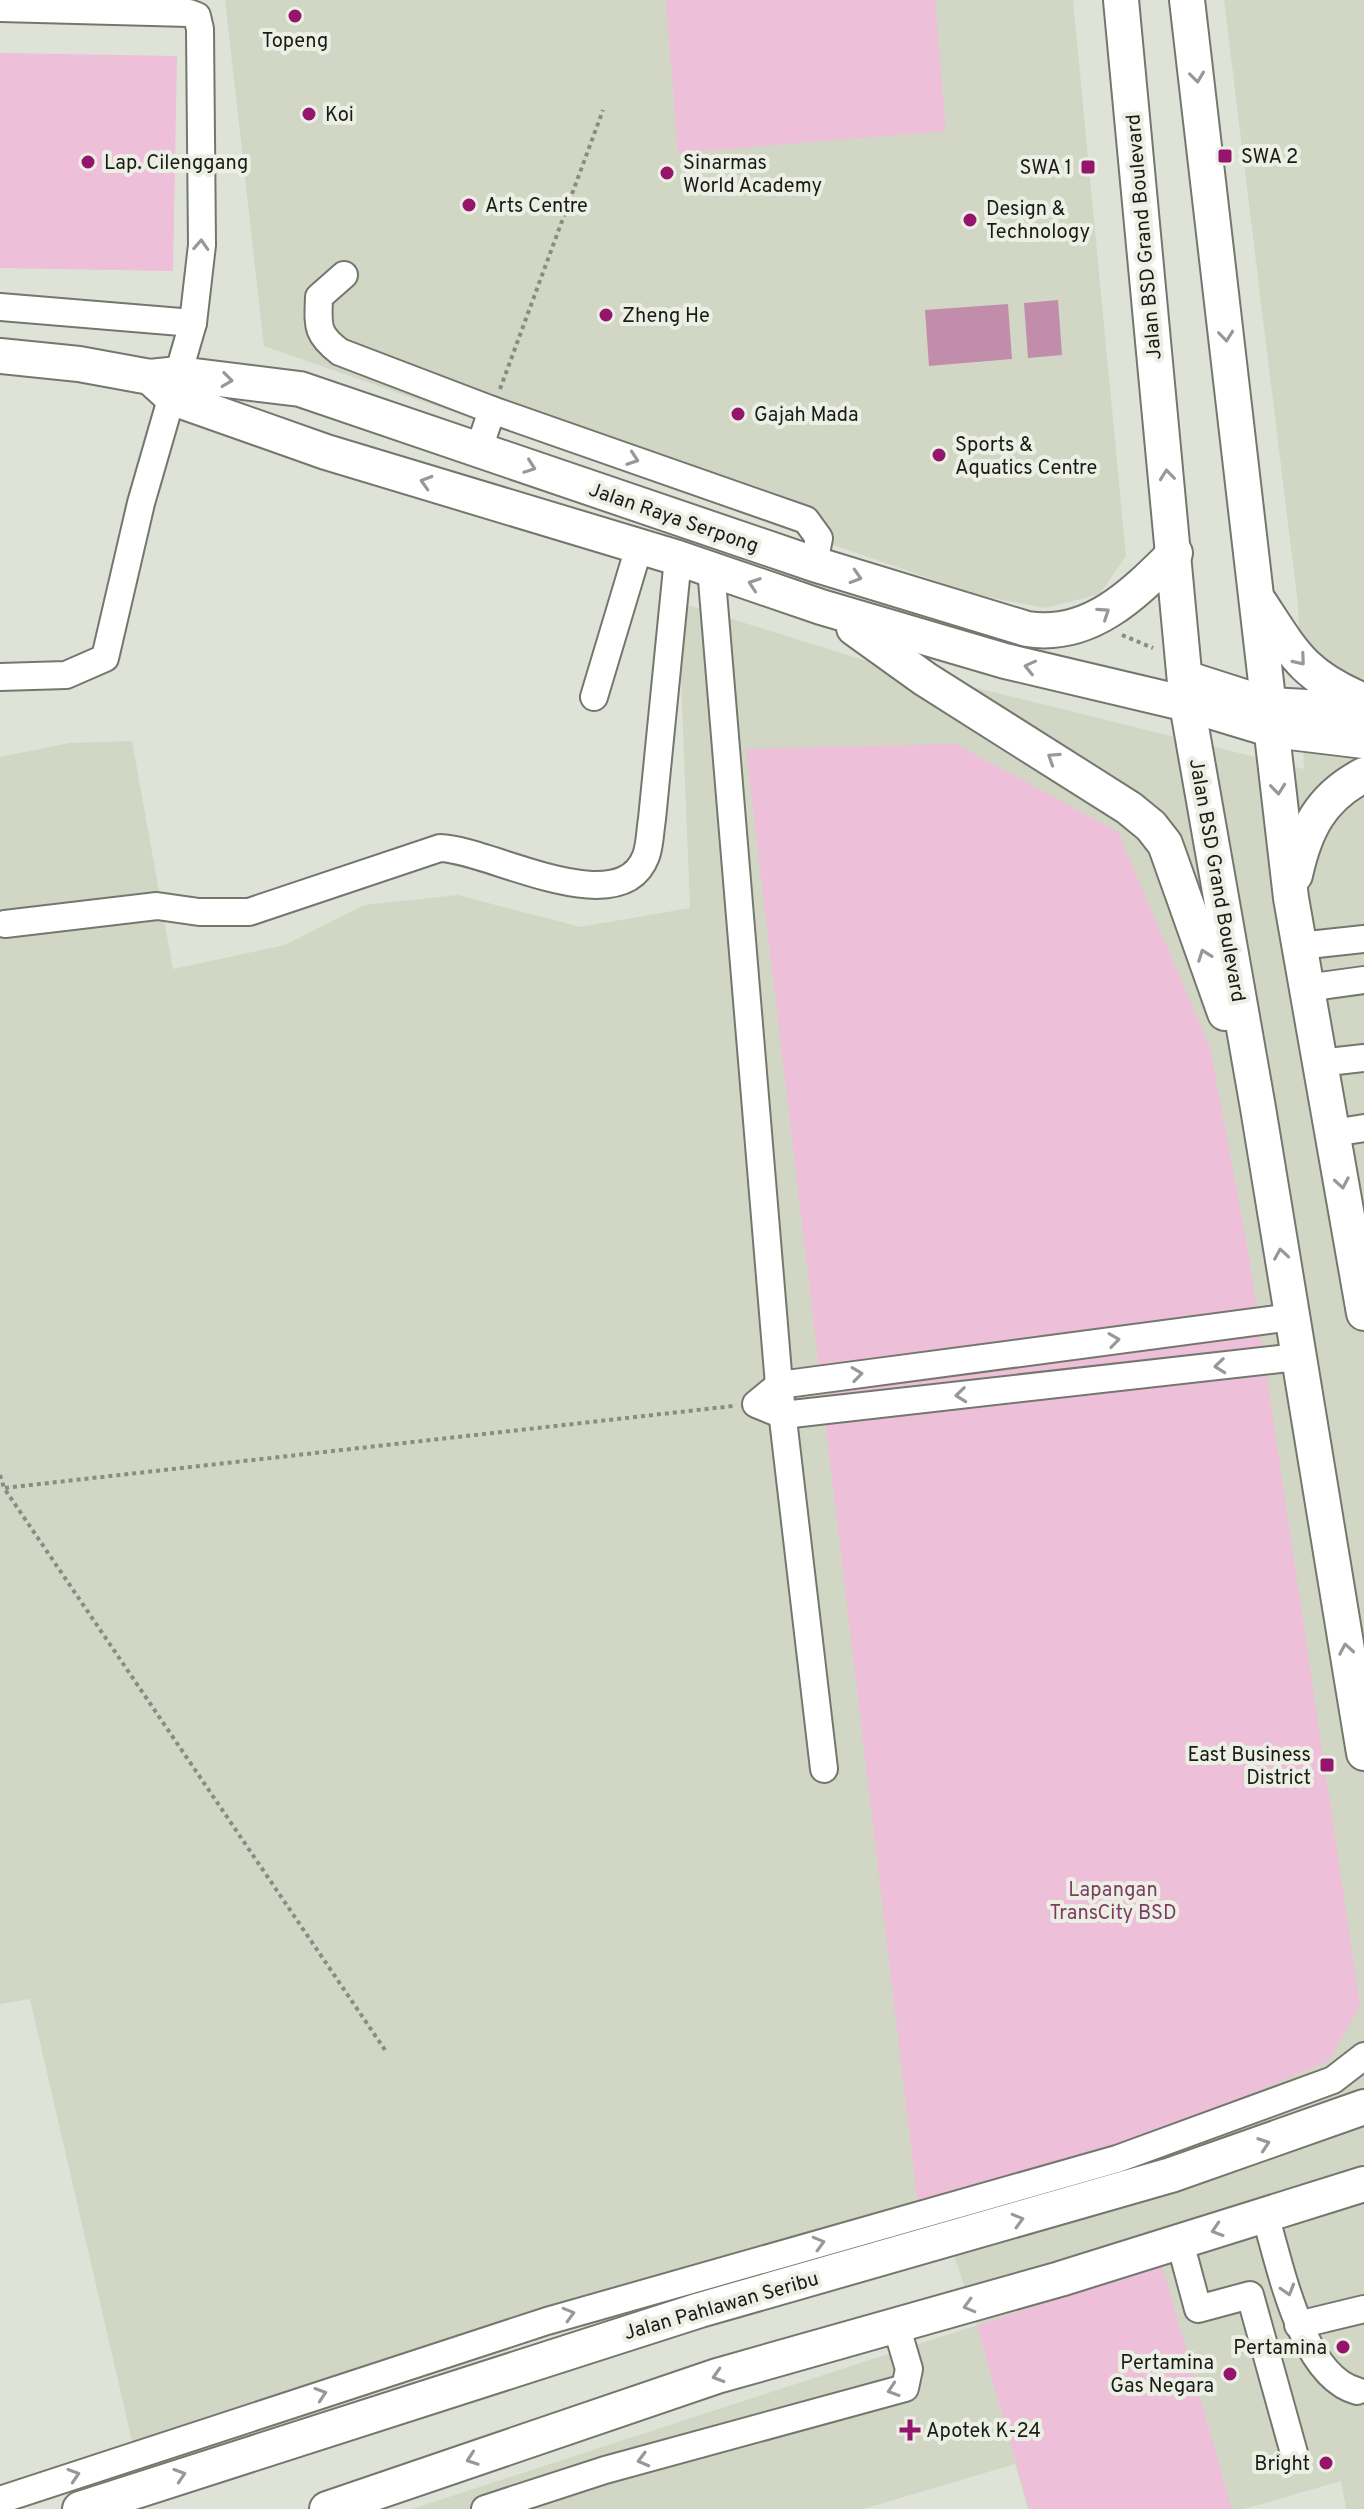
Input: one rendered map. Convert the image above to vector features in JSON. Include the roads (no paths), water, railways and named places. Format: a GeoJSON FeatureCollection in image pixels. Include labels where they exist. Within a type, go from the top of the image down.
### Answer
{"type":"FeatureCollection","features":[{"type":"Feature","properties":{"kind":"main road","name":"Jalan BSD Grand Boulevard"},"geometry":{"type":"LineString","coordinates":[[1121,0],[1186,691],[1364,1753]]}},
{"type":"Feature","properties":{"kind":"main road"},"geometry":{"type":"LineString","coordinates":[[1187,0],[1291,898],[1319,1063],[1349,1130],[1364,1313]]}},
{"type":"Feature","properties":{"kind":"main road","name":"Jalan Raya Serpong"},"geometry":{"type":"LineString","coordinates":[[0,356],[79,364],[167,383],[300,389],[814,564],[1027,629],[1060,632],[1097,619],[1145,583],[1175,553]]}},
{"type":"Feature","properties":{"kind":"main road","name":"Jalan Raya Serpong"},"geometry":{"type":"LineString","coordinates":[[167,383],[280,435],[711,568],[821,607],[1005,661],[1186,691],[1271,717],[1364,710]]}},
{"type":"Feature","properties":{"kind":"main road"},"geometry":{"type":"LineString","coordinates":[[280,435],[300,389]]}},
{"type":"Feature","properties":{"kind":"main road"},"geometry":{"type":"LineString","coordinates":[[1256,596],[1299,662],[1319,679],[1364,701]]}},
{"type":"Feature","properties":{"kind":"main road"},"geometry":{"type":"LineString","coordinates":[[821,607],[881,644],[925,679],[1129,808],[1151,826],[1165,844],[1258,1108]]}},
{"type":"Feature","properties":{"kind":"main road"},"geometry":{"type":"LineString","coordinates":[[1271,717],[1364,741]]}},
{"type":"Feature","properties":{"kind":"main road"},"geometry":{"type":"LineString","coordinates":[[1291,898],[1307,830],[1321,806],[1364,775]]}},
{"type":"Feature","properties":{"kind":"main road","name":"Jalan Pahlawan Seribu"},"geometry":{"type":"LineString","coordinates":[[80,2509],[685,2314],[1171,2175],[1364,2107]]}},
{"type":"Feature","properties":{"kind":"main road"},"geometry":{"type":"LineString","coordinates":[[327,2509],[717,2376],[1180,2242],[1364,2184]]}},
{"type":"Feature","properties":{"kind":"main road"},"geometry":{"type":"LineString","coordinates":[[1315,2201],[1364,2208]]}},
{"type":"Feature","properties":{"kind":"street"},"geometry":{"type":"LineString","coordinates":[[0,8],[189,13],[197,16],[200,29],[202,245],[193,323],[167,383],[105,658],[66,675],[0,677]]}},
{"type":"Feature","properties":{"kind":"street"},"geometry":{"type":"LineString","coordinates":[[344,275],[319,297],[318,321],[323,339],[340,352],[492,410],[806,520],[812,523],[819,538],[814,564]]}},
{"type":"Feature","properties":{"kind":"street"},"geometry":{"type":"LineString","coordinates":[[0,307],[193,323]]}},
{"type":"Feature","properties":{"kind":"street"},"geometry":{"type":"LineString","coordinates":[[479,449],[492,410]]}},
{"type":"Feature","properties":{"kind":"street"},"geometry":{"type":"LineString","coordinates":[[594,697],[639,547]]}},
{"type":"Feature","properties":{"kind":"street"},"geometry":{"type":"LineString","coordinates":[[5,924],[157,906],[199,912],[249,912],[440,848],[462,849],[571,885],[601,885],[627,876],[646,855],[678,558]]}},
{"type":"Feature","properties":{"kind":"street"},"geometry":{"type":"LineString","coordinates":[[711,568],[779,1385],[824,1769]]}},
{"type":"Feature","properties":{"kind":"street"},"geometry":{"type":"LineString","coordinates":[[1299,946],[1364,939]]}},
{"type":"Feature","properties":{"kind":"street"},"geometry":{"type":"LineString","coordinates":[[1306,988],[1364,980]]}},
{"type":"Feature","properties":{"kind":"street"},"geometry":{"type":"LineString","coordinates":[[1319,1063],[1364,1058]]}},
{"type":"Feature","properties":{"kind":"street"},"geometry":{"type":"LineString","coordinates":[[1291,1317],[779,1385],[756,1404],[783,1415],[1297,1357]]}},
{"type":"Feature","properties":{"kind":"street"},"geometry":{"type":"LineString","coordinates":[[0,2500],[547,2321],[1117,2159],[1333,2080],[1364,2056]]}},
{"type":"Feature","properties":{"kind":"street"},"geometry":{"type":"LineString","coordinates":[[1265,2215],[1298,2325],[1329,2373],[1343,2388],[1357,2391]]}},
{"type":"Feature","properties":{"kind":"street"},"geometry":{"type":"LineString","coordinates":[[1180,2242],[1198,2309],[1250,2295],[1294,2453]]}},
{"type":"Feature","properties":{"kind":"street"},"geometry":{"type":"LineString","coordinates":[[1298,2325],[1364,2309]]}},
{"type":"Feature","properties":{"kind":"street"},"geometry":{"type":"LineString","coordinates":[[485,2509],[605,2470],[905,2388],[909,2369],[896,2325]]}},
{"type":"Feature","properties":{"kind":"place","name":"Topeng"},"geometry":{"type":"Point","coordinates":[295,16]}},
{"type":"Feature","properties":{"kind":"place","name":"Koi"},"geometry":{"type":"Point","coordinates":[309,114]}},
{"type":"Feature","properties":{"kind":"place","name":"SWA 2"},"geometry":{"type":"Point","coordinates":[1225,156]}},
{"type":"Feature","properties":{"kind":"place","name":"Lap. Cilenggang"},"geometry":{"type":"Point","coordinates":[88,162]}},
{"type":"Feature","properties":{"kind":"place","name":"SWA 1"},"geometry":{"type":"Point","coordinates":[1088,167]}},
{"type":"Feature","properties":{"kind":"place","name":"Sinarmas World Academy"},"geometry":{"type":"Point","coordinates":[667,173]}},
{"type":"Feature","properties":{"kind":"place","name":"Arts Centre"},"geometry":{"type":"Point","coordinates":[469,205]}},
{"type":"Feature","properties":{"kind":"place","name":"Design & Technology"},"geometry":{"type":"Point","coordinates":[970,220]}},
{"type":"Feature","properties":{"kind":"place","name":"Zheng He"},"geometry":{"type":"Point","coordinates":[606,315]}},
{"type":"Feature","properties":{"kind":"place","name":"Gajah Mada"},"geometry":{"type":"Point","coordinates":[738,414]}},
{"type":"Feature","properties":{"kind":"place","name":"Sports & Aquatics Centre"},"geometry":{"type":"Point","coordinates":[939,455]}},
{"type":"Feature","properties":{"kind":"place","name":"East Business District"},"geometry":{"type":"Point","coordinates":[1327,1765]}},
{"type":"Feature","properties":{"kind":"place","name":"Pertamina"},"geometry":{"type":"Point","coordinates":[1343,2347]}},
{"type":"Feature","properties":{"kind":"place","name":"Pertamina Gas Negara"},"geometry":{"type":"Point","coordinates":[1230,2374]}},
{"type":"Feature","properties":{"kind":"place","name":"Apotek K-24"},"geometry":{"type":"Point","coordinates":[910,2430]}},
{"type":"Feature","properties":{"kind":"place","name":"Bright"},"geometry":{"type":"Point","coordinates":[1326,2463]}},
{"type":"Feature","properties":{"kind":"park label","name":"Lapangan TransCity BSD"},"geometry":{"type":"Point","coordinates":[1113,1900]}}]}
